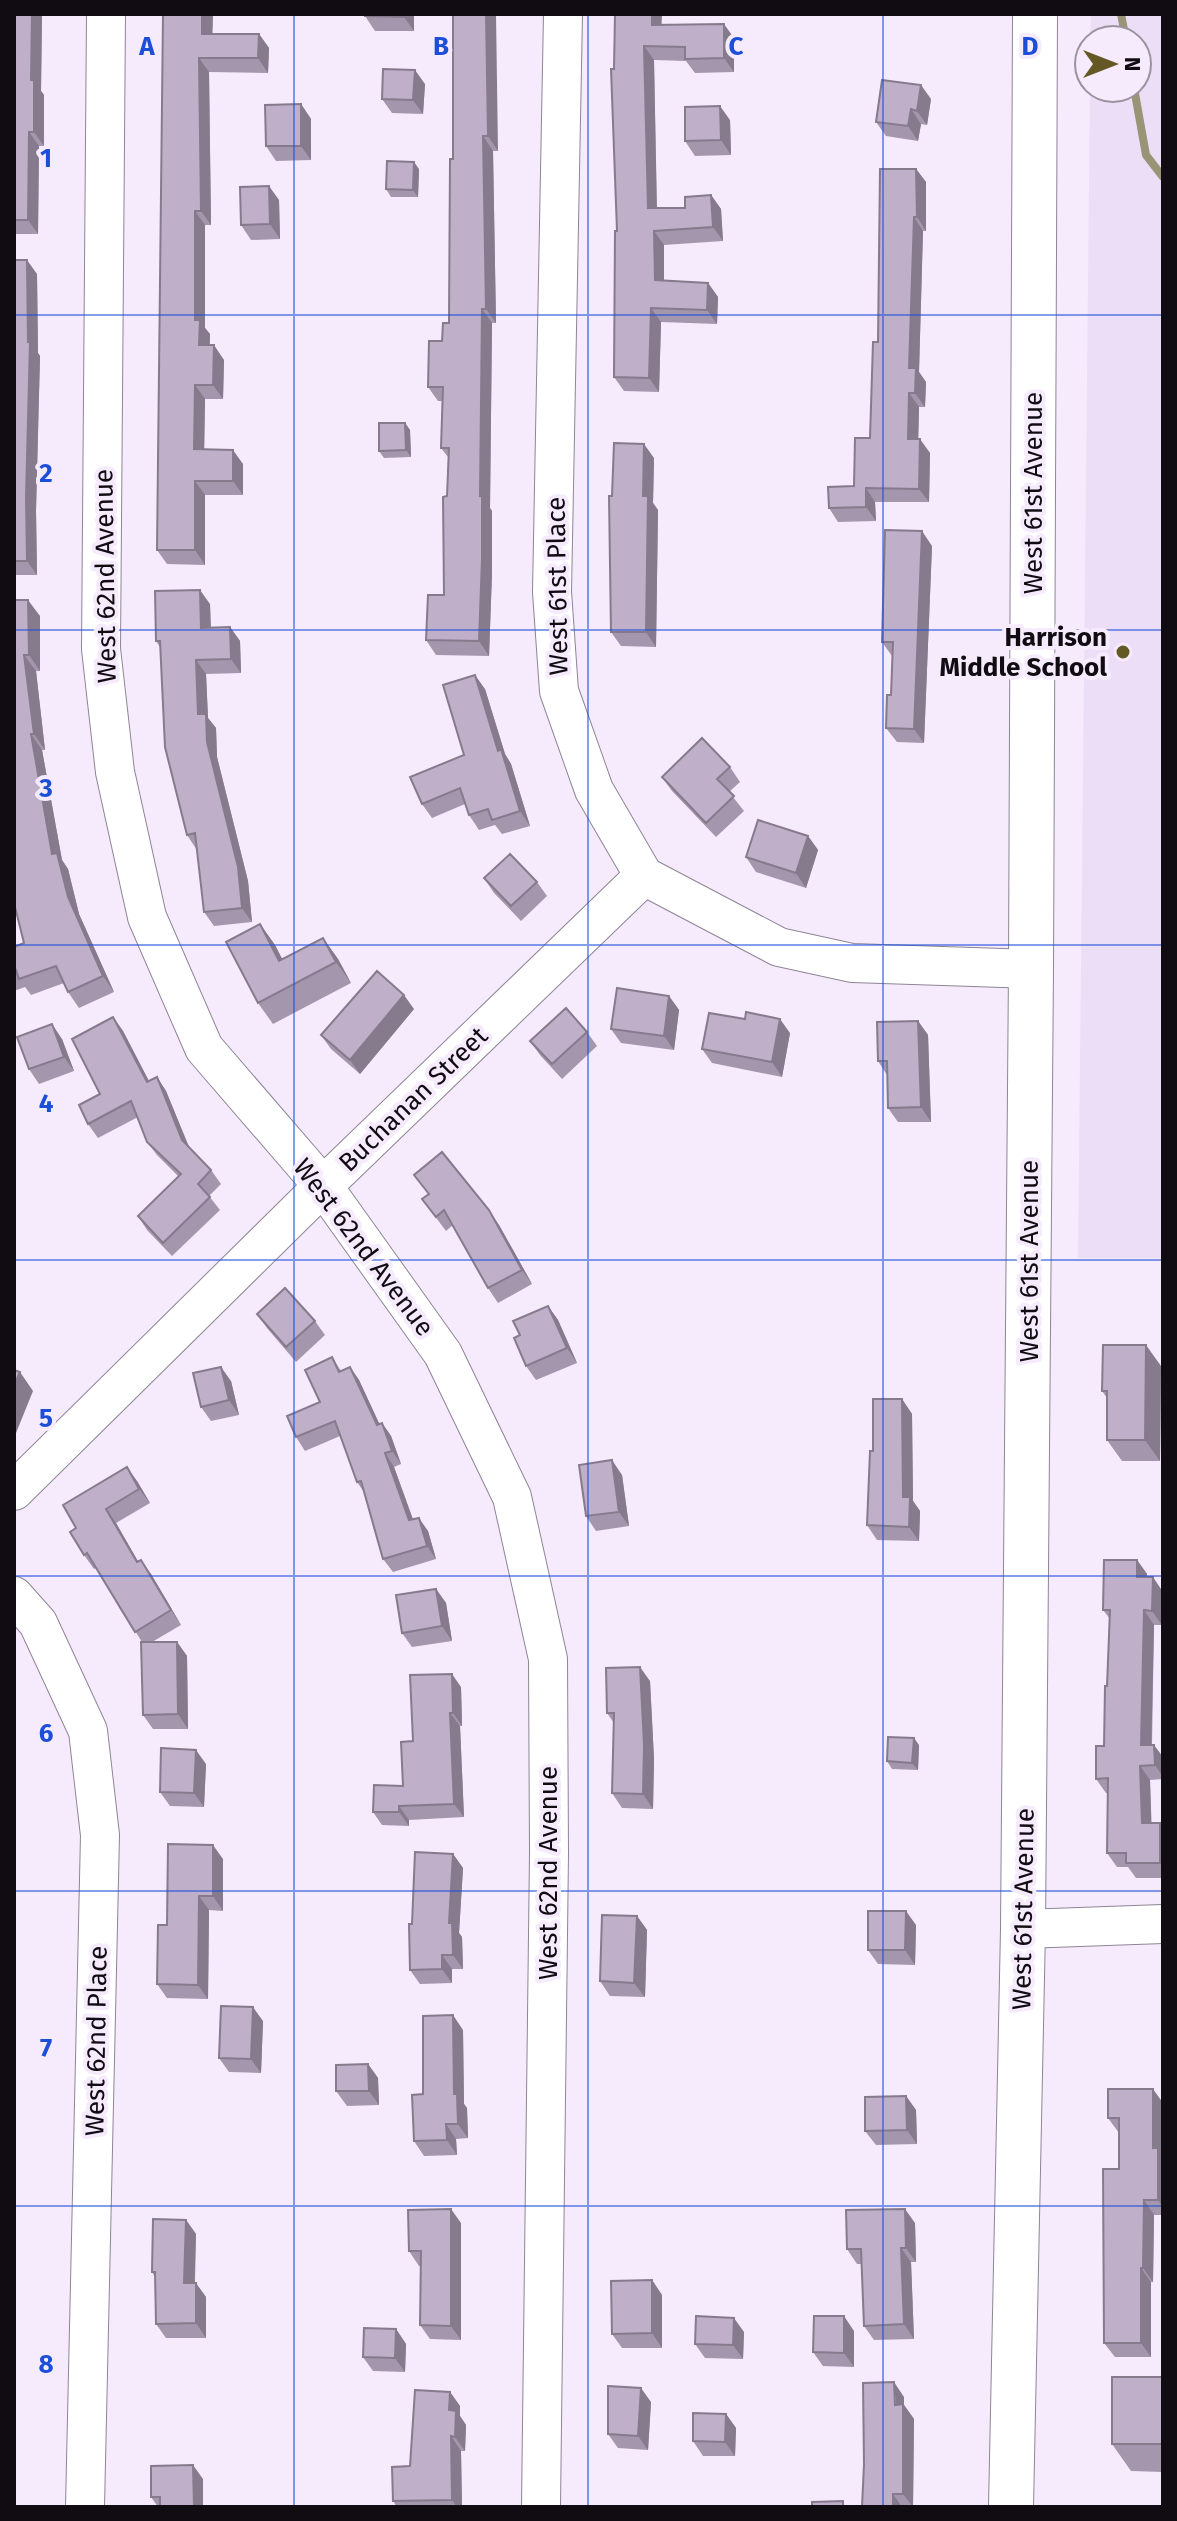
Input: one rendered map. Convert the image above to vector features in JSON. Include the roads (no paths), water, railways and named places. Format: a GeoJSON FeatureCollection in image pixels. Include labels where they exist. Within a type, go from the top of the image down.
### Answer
{"type":"FeatureCollection","features":[{"type":"Feature","properties":{"kind":"main road","name":"West 61st Avenue"},"geometry":{"type":"LineString","coordinates":[[1011,2507],[1023,1929],[1035,14]]}},
{"type":"Feature","properties":{"kind":"street","name":"West 62nd Avenue"},"geometry":{"type":"LineString","coordinates":[[106,14],[101,649],[115,772],[147,917],[204,1048],[323,1186],[443,1354],[512,1497],[548,1659],[549,1853],[541,2507]]}},
{"type":"Feature","properties":{"kind":"street","name":"West 61st Place"},"geometry":{"type":"LineString","coordinates":[[563,14],[552,592],[559,691],[594,790],[644,876]]}},
{"type":"Feature","properties":{"kind":"street","name":"Buchanan Street"},"geometry":{"type":"LineString","coordinates":[[14,1491],[323,1186],[644,876]]}},
{"type":"Feature","properties":{"kind":"street"},"geometry":{"type":"LineString","coordinates":[[644,876],[779,947],[852,963],[1031,969]]}},
{"type":"Feature","properties":{"kind":"street","name":"West 62nd Place"},"geometry":{"type":"LineString","coordinates":[[14,1596],[38,1623],[88,1731],[100,1835],[85,2507]]}},
{"type":"Feature","properties":{"kind":"street"},"geometry":{"type":"LineString","coordinates":[[1023,1929],[1163,1924]]}},
{"type":"Feature","properties":{"kind":"waterway"},"geometry":{"type":"LineString","coordinates":[[1121,14],[1123,24]]}},
{"type":"Feature","properties":{"kind":"waterway"},"geometry":{"type":"LineString","coordinates":[[1137,104],[1146,155],[1163,177]]}},
{"type":"Feature","properties":{"kind":"place","name":"Harrison Middle School"},"geometry":{"type":"Point","coordinates":[1123,652]}}]}
